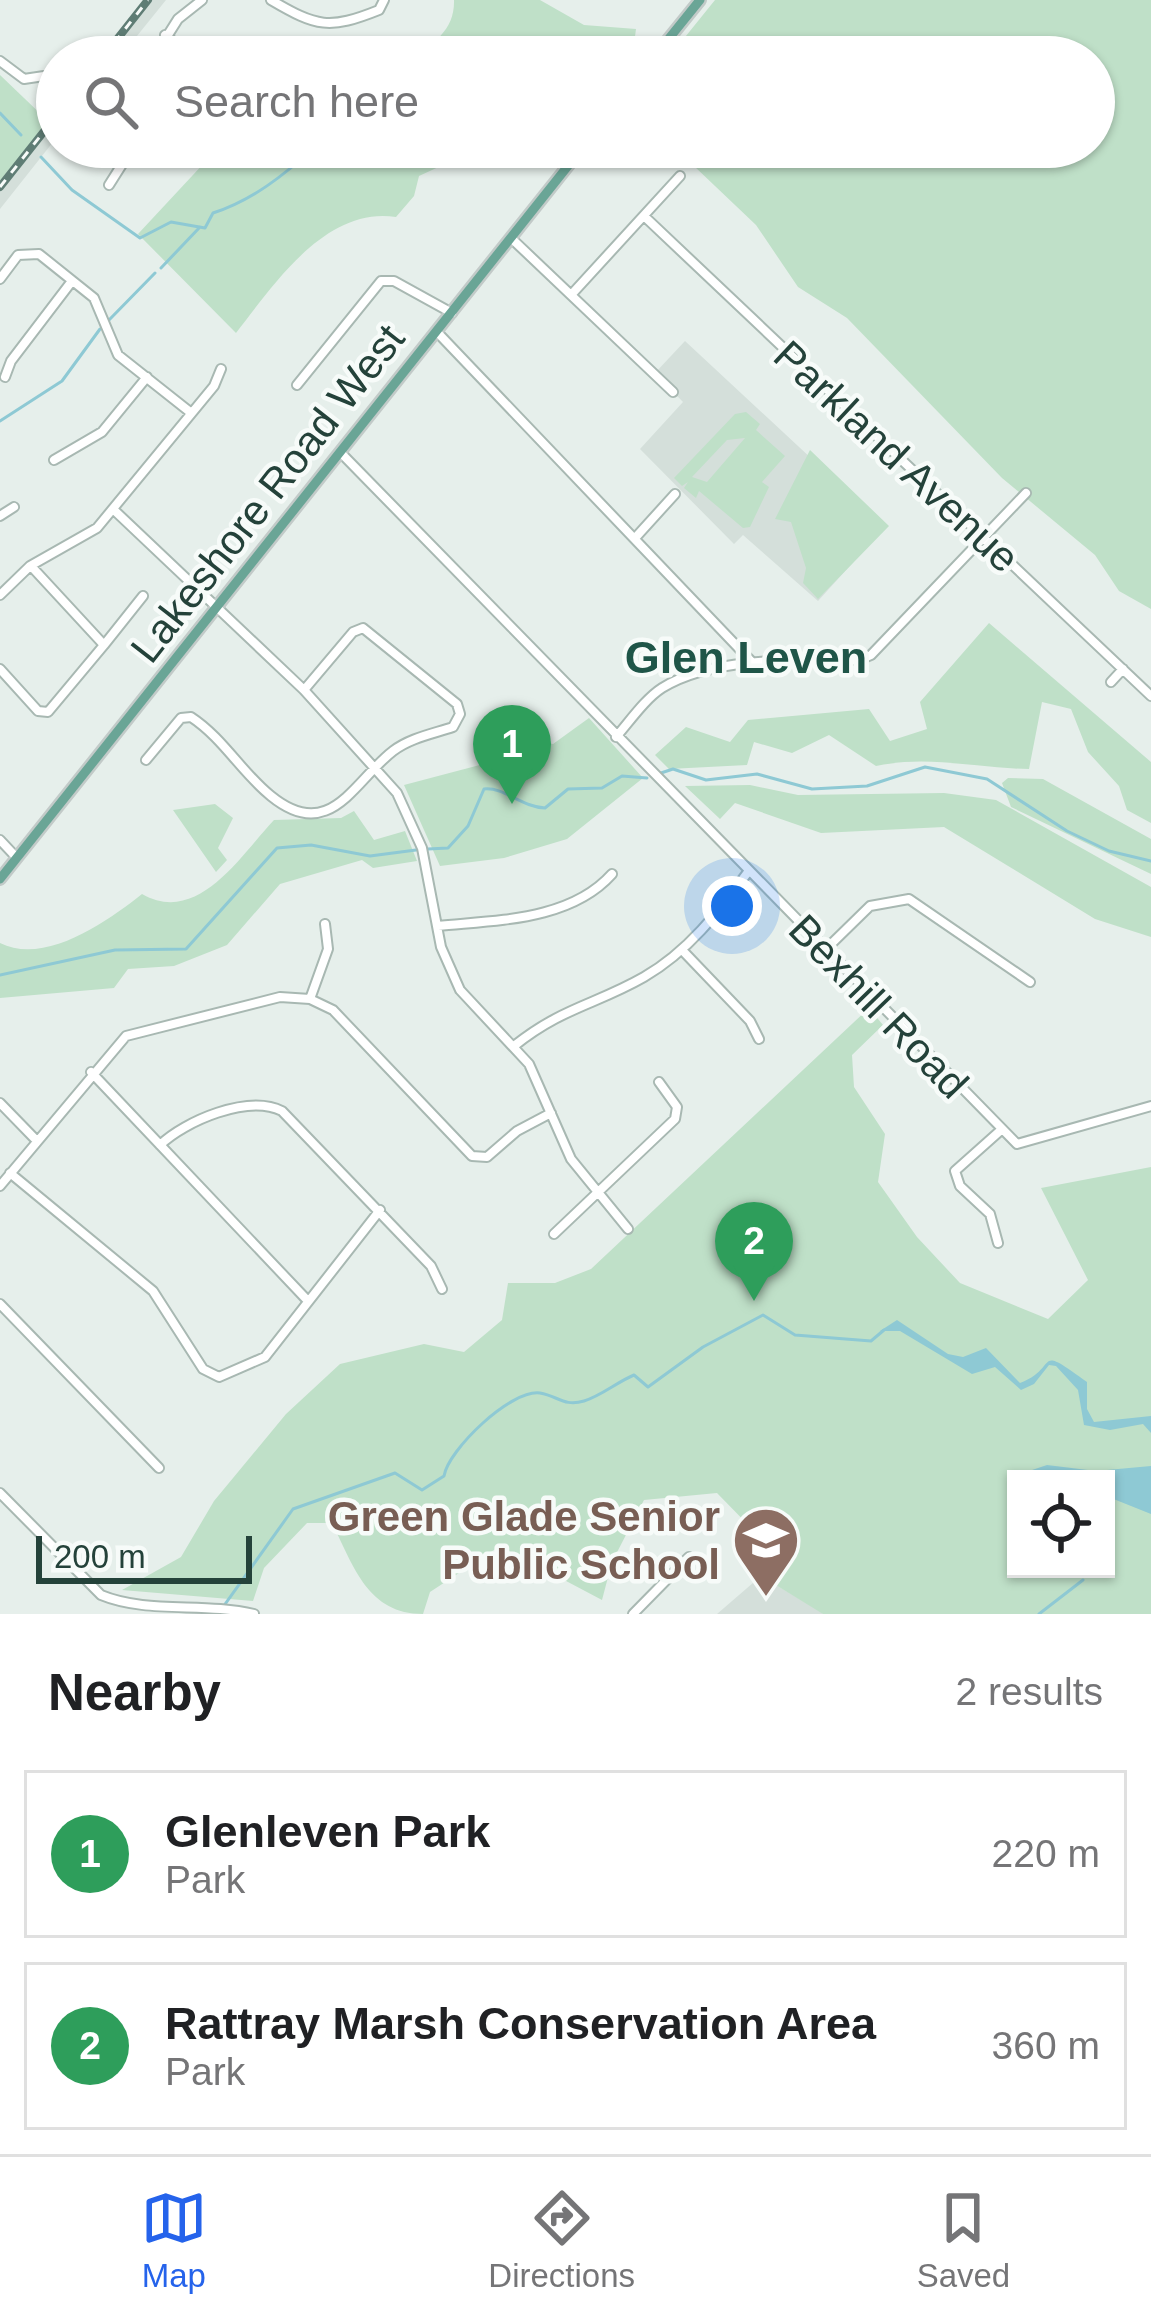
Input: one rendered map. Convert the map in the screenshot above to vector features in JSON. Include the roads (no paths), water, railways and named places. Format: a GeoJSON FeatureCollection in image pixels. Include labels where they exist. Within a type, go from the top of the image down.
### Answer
{"type":"FeatureCollection","features":[{"type":"Feature","properties":{"kind":"main road"},"geometry":{"type":"LineString","coordinates":[[672,36],[700,0]]}},
{"type":"Feature","properties":{"kind":"main road","name":"Lakeshore Road West"},"geometry":{"type":"LineString","coordinates":[[0,879],[567,168]]}},
{"type":"Feature","properties":{"kind":"street"},"geometry":{"type":"LineString","coordinates":[[165,35],[202,0]]}},
{"type":"Feature","properties":{"kind":"street"},"geometry":{"type":"LineString","coordinates":[[271,0],[322,26],[379,10],[384,0]]}},
{"type":"Feature","properties":{"kind":"street"},"geometry":{"type":"LineString","coordinates":[[0,61],[24,79],[36,77]]}},
{"type":"Feature","properties":{"kind":"street"},"geometry":{"type":"LineString","coordinates":[[109,185],[120,168]]}},
{"type":"Feature","properties":{"kind":"street"},"geometry":{"type":"LineString","coordinates":[[571,295],[680,176]]}},
{"type":"Feature","properties":{"kind":"street","name":"Parkland Avenue"},"geometry":{"type":"LineString","coordinates":[[644,216],[1151,696]]}},
{"type":"Feature","properties":{"kind":"street"},"geometry":{"type":"LineString","coordinates":[[511,238],[673,392]]}},
{"type":"Feature","properties":{"kind":"street"},"geometry":{"type":"LineString","coordinates":[[0,278],[28,251],[72,281],[94,298],[118,355],[190,412]]}},
{"type":"Feature","properties":{"kind":"street"},"geometry":{"type":"LineString","coordinates":[[5,377],[11,361],[72,281]]}},
{"type":"Feature","properties":{"kind":"street"},"geometry":{"type":"LineString","coordinates":[[297,385],[381,281],[394,281],[452,313]]}},
{"type":"Feature","properties":{"kind":"street"},"geometry":{"type":"LineString","coordinates":[[437,332],[752,661]]}},
{"type":"Feature","properties":{"kind":"street"},"geometry":{"type":"LineString","coordinates":[[0,595],[30,566],[86,536],[114,510],[214,386],[221,369]]}},
{"type":"Feature","properties":{"kind":"street"},"geometry":{"type":"LineString","coordinates":[[54,460],[102,432],[147,377]]}},
{"type":"Feature","properties":{"kind":"street","name":"Bexhill Road"},"geometry":{"type":"LineString","coordinates":[[341,453],[1017,1144],[1151,1106]]}},
{"type":"Feature","properties":{"kind":"street"},"geometry":{"type":"LineString","coordinates":[[616,736],[664,686],[752,661],[859,660],[872,655],[1025,493]]}},
{"type":"Feature","properties":{"kind":"street"},"geometry":{"type":"LineString","coordinates":[[636,536],[675,494]]}},
{"type":"Feature","properties":{"kind":"street"},"geometry":{"type":"LineString","coordinates":[[0,516],[14,507]]}},
{"type":"Feature","properties":{"kind":"street"},"geometry":{"type":"LineString","coordinates":[[114,510],[304,690],[397,793],[422,848],[441,947],[463,996],[529,1064],[571,1159],[628,1229]]}},
{"type":"Feature","properties":{"kind":"street"},"geometry":{"type":"LineString","coordinates":[[30,566],[104,645]]}},
{"type":"Feature","properties":{"kind":"street"},"geometry":{"type":"LineString","coordinates":[[0,669],[43,713],[53,710],[143,596]]}},
{"type":"Feature","properties":{"kind":"street"},"geometry":{"type":"LineString","coordinates":[[146,760],[181,718],[191,717],[270,796],[292,809],[331,810],[345,802],[376,766],[415,738],[453,727],[460,714],[457,704],[363,628],[353,632],[304,690]]}},
{"type":"Feature","properties":{"kind":"street"},"geometry":{"type":"LineString","coordinates":[[1112,682],[1123,669]]}},
{"type":"Feature","properties":{"kind":"street"},"geometry":{"type":"LineString","coordinates":[[0,840],[17,858]]}},
{"type":"Feature","properties":{"kind":"street"},"geometry":{"type":"LineString","coordinates":[[514,1046],[554,1015],[640,979],[683,951],[749,871]]}},
{"type":"Feature","properties":{"kind":"street"},"geometry":{"type":"LineString","coordinates":[[438,926],[544,913],[579,900],[612,874]]}},
{"type":"Feature","properties":{"kind":"street"},"geometry":{"type":"LineString","coordinates":[[825,951],[870,906],[909,899],[1030,982]]}},
{"type":"Feature","properties":{"kind":"street"},"geometry":{"type":"LineString","coordinates":[[310,999],[328,949],[325,924]]}},
{"type":"Feature","properties":{"kind":"street"},"geometry":{"type":"LineString","coordinates":[[683,951],[759,1039]]}},
{"type":"Feature","properties":{"kind":"street"},"geometry":{"type":"LineString","coordinates":[[0,1186],[117,1041],[272,998],[310,999],[349,1026],[472,1156],[487,1157],[517,1131],[551,1113]]}},
{"type":"Feature","properties":{"kind":"street"},"geometry":{"type":"LineString","coordinates":[[91,1072],[308,1301]]}},
{"type":"Feature","properties":{"kind":"street"},"geometry":{"type":"LineString","coordinates":[[554,1234],[678,1114],[659,1082]]}},
{"type":"Feature","properties":{"kind":"street"},"geometry":{"type":"LineString","coordinates":[[0,1103],[37,1141]]}},
{"type":"Feature","properties":{"kind":"street"},"geometry":{"type":"LineString","coordinates":[[160,1145],[193,1122],[273,1106],[380,1210],[431,1266],[442,1289]]}},
{"type":"Feature","properties":{"kind":"street"},"geometry":{"type":"LineString","coordinates":[[998,1243],[990,1214],[960,1186],[955,1171],[1001,1130]]}},
{"type":"Feature","properties":{"kind":"street"},"geometry":{"type":"LineString","coordinates":[[10,1174],[153,1291],[211,1375],[227,1376],[258,1364],[380,1210]]}},
{"type":"Feature","properties":{"kind":"street"},"geometry":{"type":"LineString","coordinates":[[0,1304],[159,1468]]}},
{"type":"Feature","properties":{"kind":"street"},"geometry":{"type":"LineString","coordinates":[[0,1493],[100,1595],[118,1602],[208,1605],[249,1613]]}},
{"type":"Feature","properties":{"kind":"street"},"geometry":{"type":"LineString","coordinates":[[633,1614],[689,1557]]}},
{"type":"Feature","properties":{"kind":"water"},"geometry":{"type":"Polygon","coordinates":[[[897,1320],[948,1354],[963,1357],[986,1348],[1020,1383],[1048,1362],[1059,1363],[1087,1382],[1087,1409],[1094,1422],[1151,1416],[1151,1433],[1143,1424],[1110,1430],[1084,1425],[1078,1390],[1056,1366],[1049,1365],[1034,1384],[1021,1390],[995,1367],[972,1374],[900,1331],[880,1331],[897,1320]]]}},
{"type":"Feature","properties":{"kind":"water"},"geometry":{"type":"Polygon","coordinates":[[[1047,1465],[1088,1470],[1032,1470],[1047,1465]]]}},
{"type":"Feature","properties":{"kind":"water"},"geometry":{"type":"Polygon","coordinates":[[[1151,1466],[1151,1514],[1115,1500],[1115,1470],[1107,1470],[1151,1466]]]}},
{"type":"Feature","properties":{"kind":"waterway"},"geometry":{"type":"LineString","coordinates":[[0,113],[21,135]]}},
{"type":"Feature","properties":{"kind":"waterway"},"geometry":{"type":"LineString","coordinates":[[51,168],[72,190],[140,238],[171,222],[205,228],[213,213],[267,186],[291,168]]}},
{"type":"Feature","properties":{"kind":"waterway"},"geometry":{"type":"LineString","coordinates":[[161,268],[200,227]]}},
{"type":"Feature","properties":{"kind":"waterway"},"geometry":{"type":"LineString","coordinates":[[109,320],[155,273]]}},
{"type":"Feature","properties":{"kind":"waterway"},"geometry":{"type":"LineString","coordinates":[[0,421],[62,381],[100,329]]}},
{"type":"Feature","properties":{"kind":"waterway"},"geometry":{"type":"LineString","coordinates":[[661,773],[673,769],[706,780],[757,774],[812,789],[867,786],[925,767],[987,779],[1067,831],[1109,851],[1151,861]]}},
{"type":"Feature","properties":{"kind":"waterway"},"geometry":{"type":"LineString","coordinates":[[428,849],[448,848],[468,826],[484,789],[545,808],[568,789],[602,788],[622,776],[647,778]]}},
{"type":"Feature","properties":{"kind":"waterway"},"geometry":{"type":"LineString","coordinates":[[0,975],[115,950],[186,949],[277,848],[311,845],[370,856],[416,850]]}},
{"type":"Feature","properties":{"kind":"waterway"},"geometry":{"type":"LineString","coordinates":[[218,1614],[293,1509],[395,1473],[422,1490],[444,1476],[468,1437],[483,1423],[528,1394],[577,1403],[634,1375],[648,1387],[703,1347],[763,1315],[795,1335],[871,1341],[884,1330]]}},
{"type":"Feature","properties":{"kind":"waterway"},"geometry":{"type":"LineString","coordinates":[[1039,1614],[1083,1580]]}},
{"type":"Feature","properties":{"kind":"railway"},"geometry":{"type":"LineString","coordinates":[[120,36],[148,0]]}},
{"type":"Feature","properties":{"kind":"railway"},"geometry":{"type":"LineString","coordinates":[[0,187],[36,142]]}},
{"type":"Feature","properties":{"kind":"place","name":"Glenleven Park"},"geometry":{"type":"Point","coordinates":[512,804]}},
{"type":"Feature","properties":{"kind":"place","name":"Rattray Marsh Conservation Area"},"geometry":{"type":"Point","coordinates":[754,1301]}},
{"type":"Feature","properties":{"kind":"place","name":"Green Glade Senior Public School"},"geometry":{"type":"Point","coordinates":[766,1599]}},
{"type":"Feature","properties":{"kind":"district","name":"Glen Leven"},"geometry":{"type":"Point","coordinates":[746,657]}}]}
